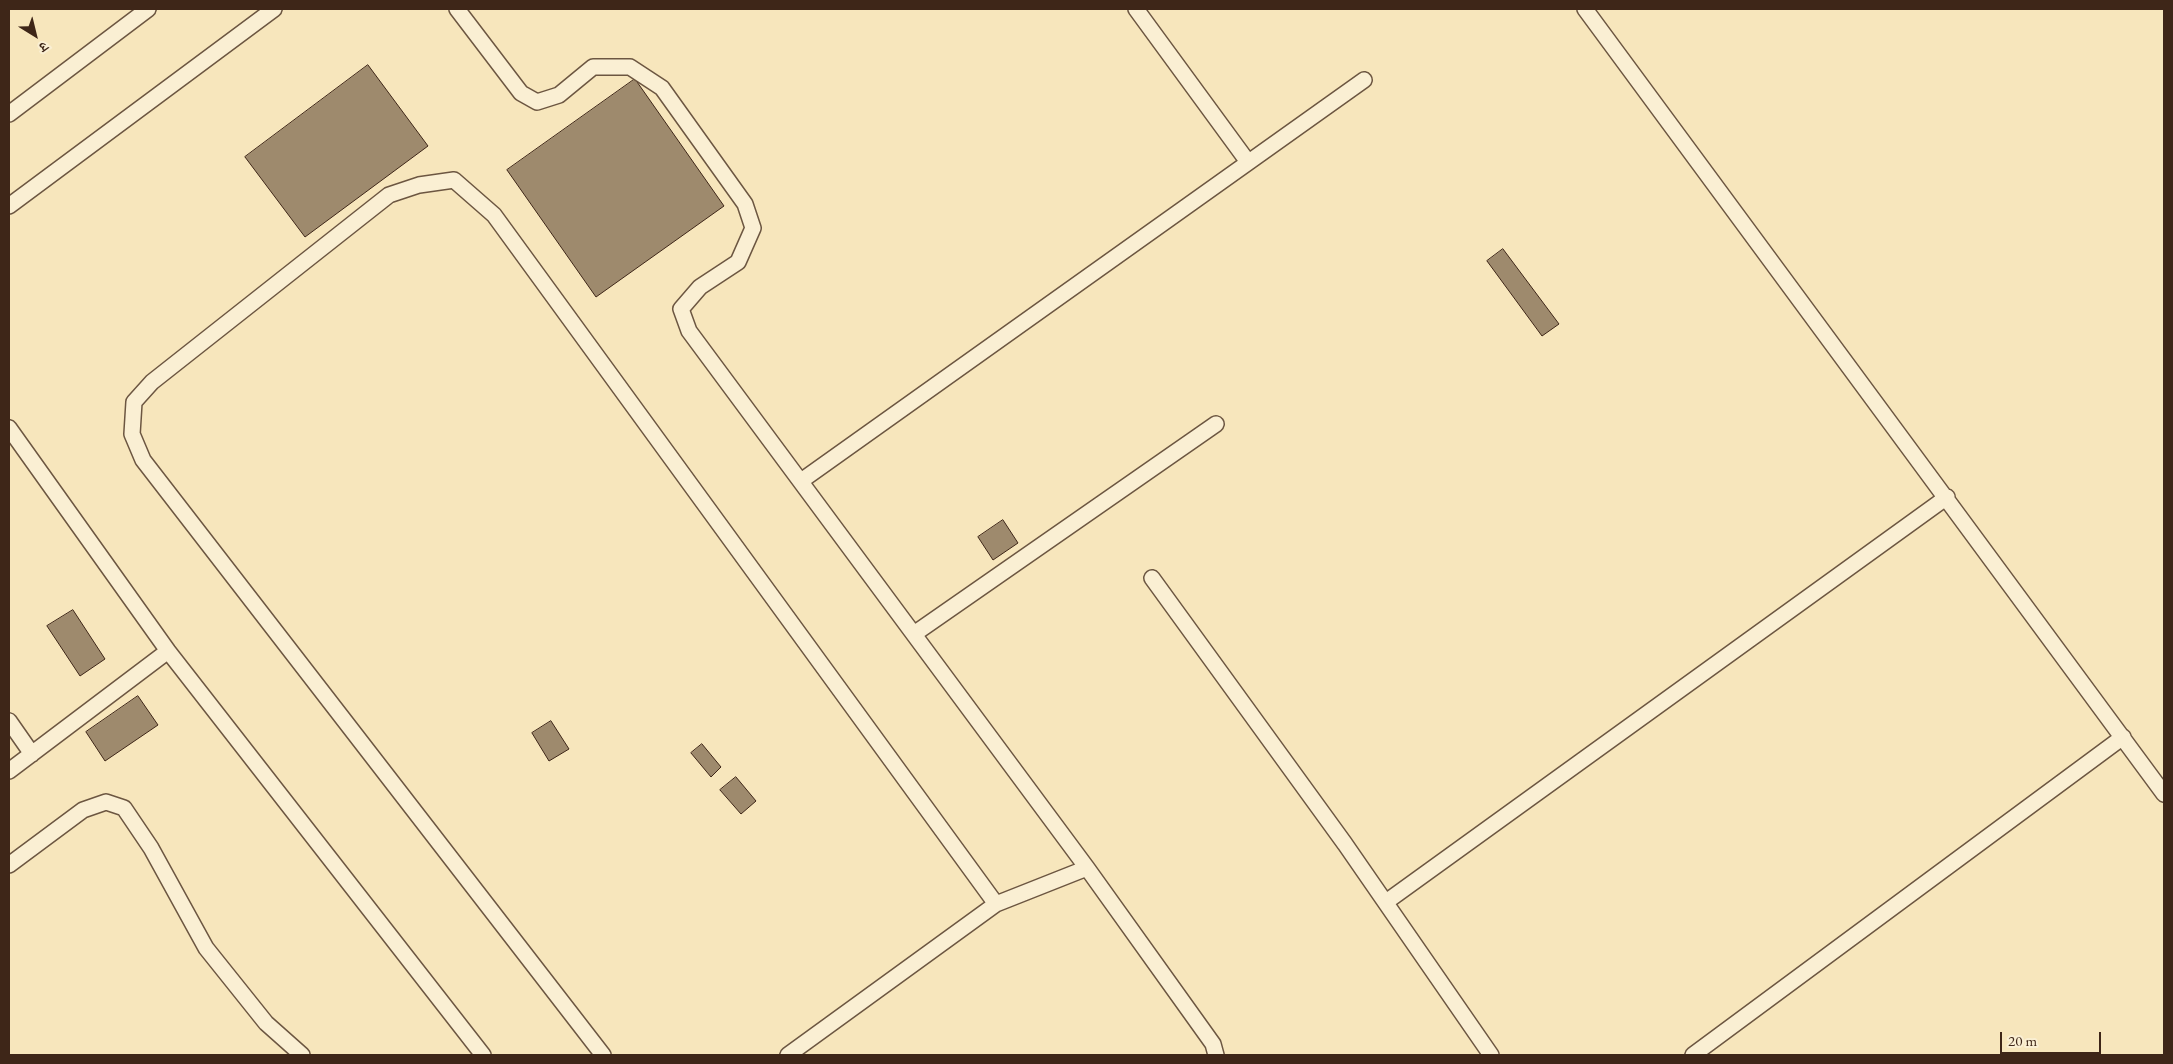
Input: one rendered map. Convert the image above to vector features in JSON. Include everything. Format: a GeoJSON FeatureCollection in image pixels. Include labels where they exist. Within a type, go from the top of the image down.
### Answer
{"type":"FeatureCollection","features":[{"type":"Feature","properties":{"kind":"lane"},"geometry":{"type":"LineString","coordinates":[[9,114],[148,9]]}},
{"type":"Feature","properties":{"kind":"lane"},"geometry":{"type":"LineString","coordinates":[[9,206],[274,9]]}},
{"type":"Feature","properties":{"kind":"lane"},"geometry":{"type":"LineString","coordinates":[[457,9],[521,93],[537,102],[559,95],[592,67],[630,67],[662,88],[745,204],[753,228],[738,262],[700,287],[681,308],[689,331],[1087,868],[1213,1044],[1216,1055]]}},
{"type":"Feature","properties":{"kind":"lane"},"geometry":{"type":"LineString","coordinates":[[1136,9],[1248,162]]}},
{"type":"Feature","properties":{"kind":"lane"},"geometry":{"type":"LineString","coordinates":[[1585,9],[1947,497],[2164,794]]}},
{"type":"Feature","properties":{"kind":"lane"},"geometry":{"type":"LineString","coordinates":[[801,480],[1364,80]]}},
{"type":"Feature","properties":{"kind":"lane"},"geometry":{"type":"LineString","coordinates":[[603,1055],[143,460],[132,434],[134,402],[152,382],[389,195],[419,185],[454,180],[494,215],[996,904]]}},
{"type":"Feature","properties":{"kind":"lane"},"geometry":{"type":"LineString","coordinates":[[914,634],[1216,424]]}},
{"type":"Feature","properties":{"kind":"lane"},"geometry":{"type":"LineString","coordinates":[[9,428],[168,651],[483,1055]]}},
{"type":"Feature","properties":{"kind":"lane"},"geometry":{"type":"LineString","coordinates":[[1386,902],[1947,497]]}},
{"type":"Feature","properties":{"kind":"lane"},"geometry":{"type":"LineString","coordinates":[[1152,578],[1386,902],[1491,1055]]}},
{"type":"Feature","properties":{"kind":"lane"},"geometry":{"type":"LineString","coordinates":[[9,771],[168,651]]}},
{"type":"Feature","properties":{"kind":"lane"},"geometry":{"type":"LineString","coordinates":[[9,720],[32,754]]}},
{"type":"Feature","properties":{"kind":"lane"},"geometry":{"type":"LineString","coordinates":[[1693,1055],[2123,737]]}},
{"type":"Feature","properties":{"kind":"lane"},"geometry":{"type":"LineString","coordinates":[[9,865],[83,810],[106,802],[124,808],[151,848],[206,948],[266,1023],[302,1055]]}},
{"type":"Feature","properties":{"kind":"lane"},"geometry":{"type":"LineString","coordinates":[[788,1055],[996,904],[1087,868]]}},
{"type":"Feature","properties":{"kind":"building"},"geometry":{"type":"Polygon","coordinates":[[[368,65],[428,146],[305,237],[245,157],[368,65]]]}},
{"type":"Feature","properties":{"kind":"building"},"geometry":{"type":"Polygon","coordinates":[[[635,79],[724,206],[596,297],[507,170],[635,79]]]}},
{"type":"Feature","properties":{"kind":"building"},"geometry":{"type":"Polygon","coordinates":[[[1503,249],[1559,324],[1542,336],[1487,261],[1503,249]]]}},
{"type":"Feature","properties":{"kind":"building"},"geometry":{"type":"Polygon","coordinates":[[[1003,520],[1018,543],[993,560],[978,537],[1003,520]]]}},
{"type":"Feature","properties":{"kind":"building"},"geometry":{"type":"Polygon","coordinates":[[[73,610],[105,659],[80,676],[47,626],[73,610]]]}},
{"type":"Feature","properties":{"kind":"building"},"geometry":{"type":"Polygon","coordinates":[[[138,696],[158,725],[105,761],[86,732],[138,696]]]}},
{"type":"Feature","properties":{"kind":"building"},"geometry":{"type":"Polygon","coordinates":[[[551,721],[569,749],[549,761],[532,733],[551,721]]]}},
{"type":"Feature","properties":{"kind":"building"},"geometry":{"type":"Polygon","coordinates":[[[702,744],[721,767],[711,777],[691,753],[702,744]]]}},
{"type":"Feature","properties":{"kind":"building"},"geometry":{"type":"Polygon","coordinates":[[[736,777],[756,801],[741,814],[720,790],[736,777]]]}}]}
